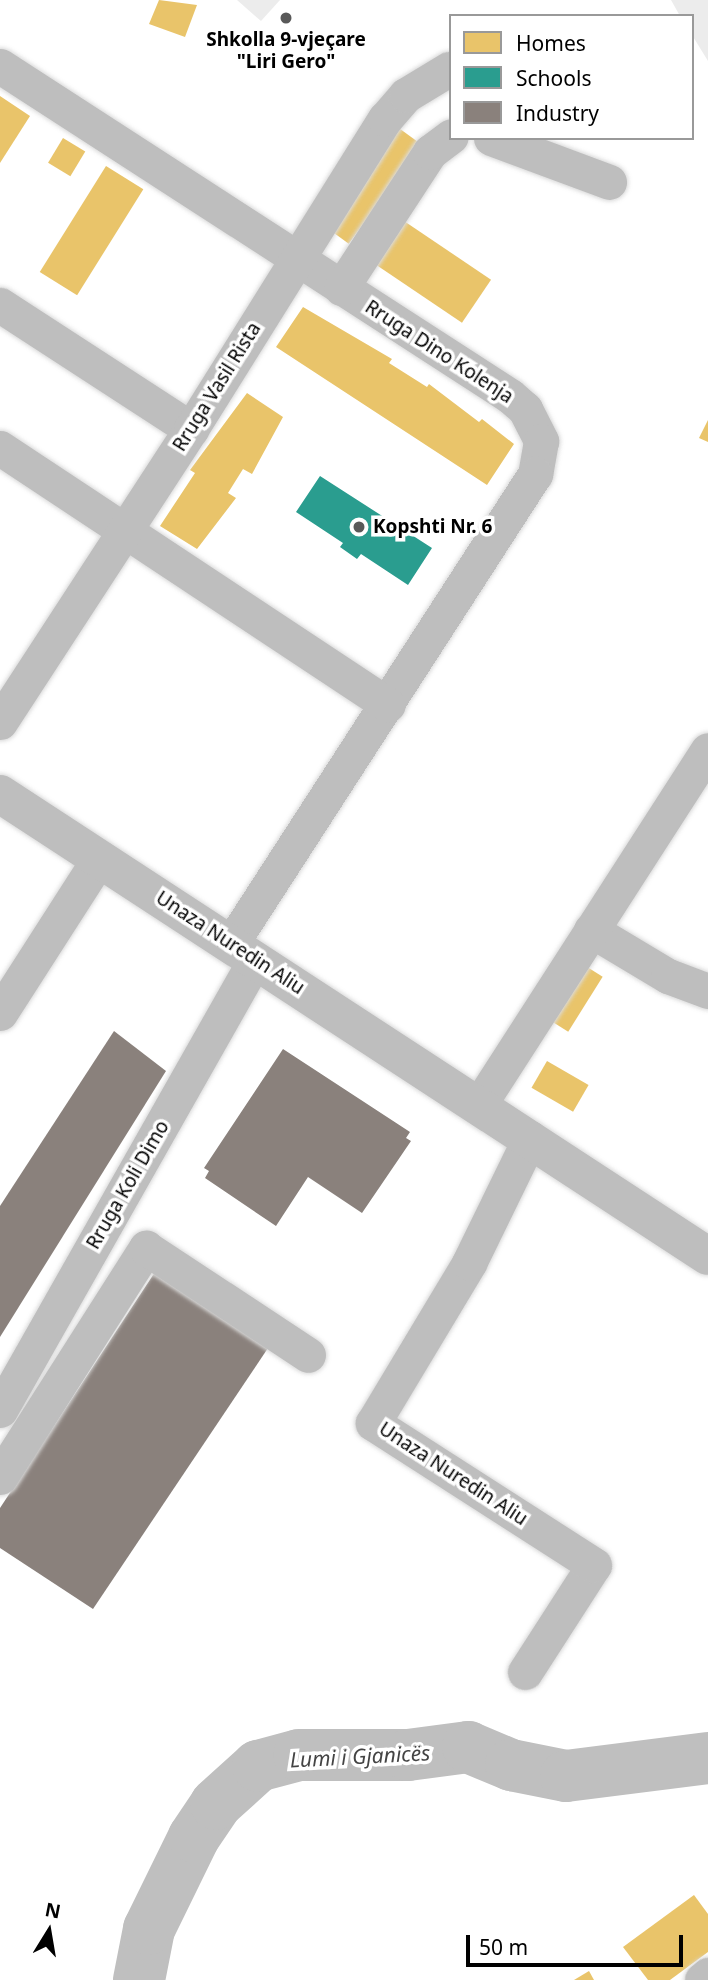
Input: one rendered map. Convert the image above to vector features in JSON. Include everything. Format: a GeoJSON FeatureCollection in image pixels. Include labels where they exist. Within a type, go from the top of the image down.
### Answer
{"type":"FeatureCollection","features":[{"type":"Feature","properties":{"kind":"main road","name":"Unaza Nuredin Aliu"},"geometry":{"type":"LineString","coordinates":[[0,794],[708,1256]]}},
{"type":"Feature","properties":{"kind":"street","name":"Rruga Dino Kolenja"},"geometry":{"type":"LineString","coordinates":[[0,66],[510,396],[531,417],[541,441],[535,474],[388,705],[243,952]]}},
{"type":"Feature","properties":{"kind":"street","name":"Rruga Vasil Rista"},"geometry":{"type":"LineString","coordinates":[[0,722],[191,429],[385,119],[406,95],[449,69]]}},
{"type":"Feature","properties":{"kind":"street"},"geometry":{"type":"LineString","coordinates":[[341,288],[430,152],[449,138]]}},
{"type":"Feature","properties":{"kind":"street"},"geometry":{"type":"LineString","coordinates":[[496,140],[609,182]]}},
{"type":"Feature","properties":{"kind":"street"},"geometry":{"type":"LineString","coordinates":[[0,305],[191,429]]}},
{"type":"Feature","properties":{"kind":"street"},"geometry":{"type":"LineString","coordinates":[[0,448],[388,705]]}},
{"type":"Feature","properties":{"kind":"street"},"geometry":{"type":"LineString","coordinates":[[479,1105],[708,750]]}},
{"type":"Feature","properties":{"kind":"street"},"geometry":{"type":"LineString","coordinates":[[0,1013],[99,859]]}},
{"type":"Feature","properties":{"kind":"street"},"geometry":{"type":"LineString","coordinates":[[591,930],[668,976],[708,991]]}},
{"type":"Feature","properties":{"kind":"street","name":"Rruga Koli Dimo"},"geometry":{"type":"LineString","coordinates":[[0,1410],[243,952]]}},
{"type":"Feature","properties":{"kind":"street","name":"Unaza Nuredin Aliu"},"geometry":{"type":"LineString","coordinates":[[525,1672],[594,1565],[373,1423],[469,1263],[530,1138]]}},
{"type":"Feature","properties":{"kind":"street"},"geometry":{"type":"LineString","coordinates":[[0,1477],[146,1248],[308,1355]]}},
{"type":"Feature","properties":{"kind":"street"},"geometry":{"type":"LineString","coordinates":[[21,1373],[54,1393]]}},
{"type":"Feature","properties":{"kind":"street"},"geometry":{"type":"LineString","coordinates":[[702,1980],[708,1975]]}},
{"type":"Feature","properties":{"kind":"shaded area"},"geometry":{"type":"Polygon","coordinates":[[[237,0],[280,0],[261,21],[237,0]]]}},
{"type":"Feature","properties":{"kind":"shaded area"},"geometry":{"type":"Polygon","coordinates":[[[671,0],[708,0],[708,61],[694,38],[694,14],[679,14],[671,0]]]}},
{"type":"Feature","properties":{"kind":"building: Homes"},"geometry":{"type":"Polygon","coordinates":[[[159,0],[197,5],[185,37],[149,24],[159,0]]]}},
{"type":"Feature","properties":{"kind":"building: Homes"},"geometry":{"type":"Polygon","coordinates":[[[0,96],[30,116],[0,163],[0,96]]]}},
{"type":"Feature","properties":{"kind":"building: Homes"},"geometry":{"type":"Polygon","coordinates":[[[396,126],[421,144],[349,244],[324,226],[396,126]]]}},
{"type":"Feature","properties":{"kind":"building: Homes"},"geometry":{"type":"Polygon","coordinates":[[[63,138],[85,151],[70,176],[48,163],[63,138]]]}},
{"type":"Feature","properties":{"kind":"building: Homes"},"geometry":{"type":"Polygon","coordinates":[[[106,166],[143,189],[77,295],[40,272],[106,166]]]}},
{"type":"Feature","properties":{"kind":"building: Homes"},"geometry":{"type":"Polygon","coordinates":[[[404,221],[491,280],[462,323],[375,264],[404,221]]]}},
{"type":"Feature","properties":{"kind":"building: Homes"},"geometry":{"type":"Polygon","coordinates":[[[303,307],[392,359],[389,363],[427,387],[429,384],[479,422],[482,419],[514,444],[487,485],[276,347],[303,307]]]}},
{"type":"Feature","properties":{"kind":"building: Homes"},"geometry":{"type":"Polygon","coordinates":[[[247,393],[283,417],[252,474],[243,469],[228,493],[236,498],[197,549],[160,526],[195,473],[190,470],[247,393]]]}},
{"type":"Feature","properties":{"kind":"building: Homes"},"geometry":{"type":"Polygon","coordinates":[[[708,420],[708,442],[699,438],[708,420]]]}},
{"type":"Feature","properties":{"kind":"building: Homes"},"geometry":{"type":"Polygon","coordinates":[[[584,965],[603,977],[568,1032],[550,1020],[584,965]]]}},
{"type":"Feature","properties":{"kind":"building: Homes"},"geometry":{"type":"Polygon","coordinates":[[[547,1061],[589,1085],[573,1112],[532,1088],[547,1061]]]}},
{"type":"Feature","properties":{"kind":"building: Homes"},"geometry":{"type":"Polygon","coordinates":[[[694,1895],[708,1914],[708,1952],[670,1980],[648,1980],[623,1947],[694,1895]]]}},
{"type":"Feature","properties":{"kind":"building: Homes"},"geometry":{"type":"Polygon","coordinates":[[[589,1971],[594,1980],[574,1980],[589,1971]]]}},
{"type":"Feature","properties":{"kind":"building: Schools","name":"Kopshti Nr. 6"},"geometry":{"type":"Polygon","coordinates":[[[320,476],[432,548],[408,585],[361,554],[357,559],[340,547],[343,543],[296,512],[320,476]]]}},
{"type":"Feature","properties":{"kind":"building: Industry"},"geometry":{"type":"Polygon","coordinates":[[[114,1031],[166,1071],[0,1337],[0,1206],[114,1031]]]}},
{"type":"Feature","properties":{"kind":"building: Industry"},"geometry":{"type":"Polygon","coordinates":[[[283,1049],[410,1132],[406,1138],[411,1141],[362,1213],[308,1177],[276,1226],[205,1178],[209,1171],[204,1168],[283,1049]]]}},
{"type":"Feature","properties":{"kind":"building: Industry"},"geometry":{"type":"Polygon","coordinates":[[[155,1272],[268,1348],[93,1609],[0,1548],[0,1508],[155,1272]]]}},
{"type":"Feature","properties":{"kind":"waterway","name":"Lumi i Gjanicës"},"geometry":{"type":"LineString","coordinates":[[139,1980],[149,1929],[194,1837],[216,1804],[258,1766],[299,1755],[408,1755],[468,1747],[511,1765],[566,1776],[708,1758]]}},
{"type":"Feature","properties":{"kind":"place","name":"Shkolla 9-vjeçare \"Liri Gero\""},"geometry":{"type":"Point","coordinates":[286,18]}},
{"type":"Feature","properties":{"kind":"place","name":"Kopshti Nr. 6"},"geometry":{"type":"Point","coordinates":[359,527]}}]}
